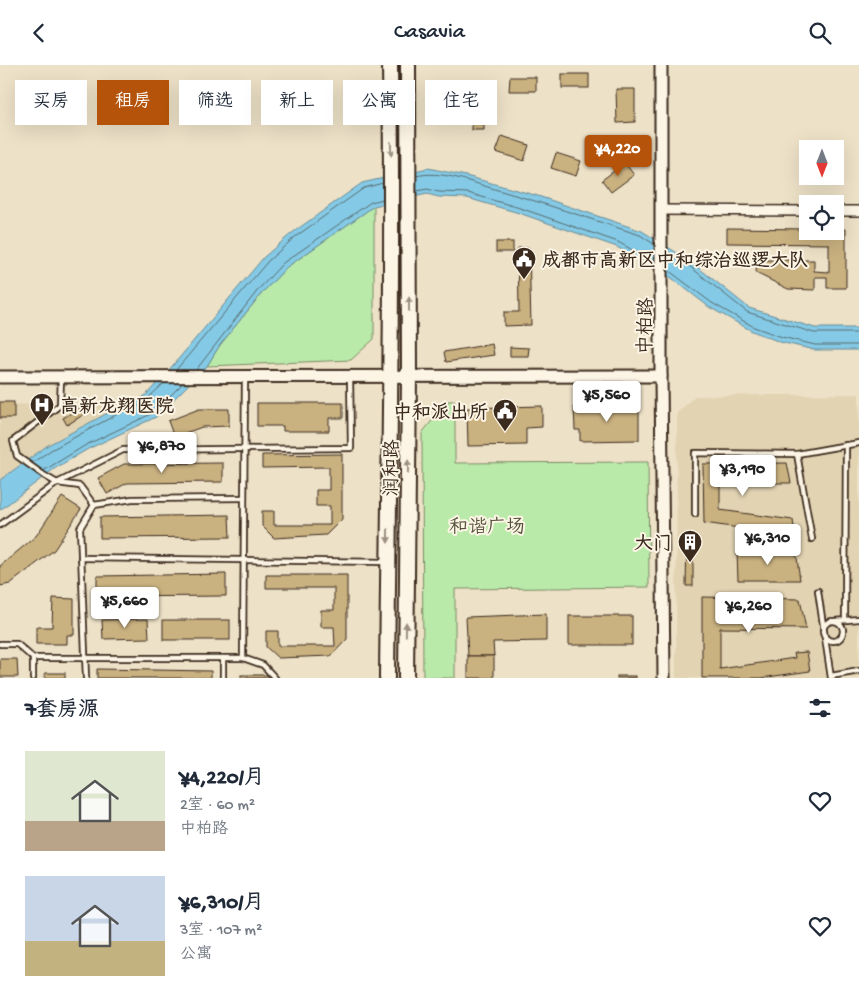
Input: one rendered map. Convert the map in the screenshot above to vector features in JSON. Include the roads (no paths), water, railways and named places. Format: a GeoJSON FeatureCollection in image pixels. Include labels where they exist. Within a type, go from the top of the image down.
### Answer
{"type":"FeatureCollection","features":[{"type":"Feature","properties":{"kind":"main road","name":"润和路"},"geometry":{"type":"LineString","coordinates":[[388,678],[389,376],[392,207],[390,65]]}},
{"type":"Feature","properties":{"kind":"main road","name":"润和路"},"geometry":{"type":"LineString","coordinates":[[406,678],[409,376],[408,65]]}},
{"type":"Feature","properties":{"kind":"street","name":"中柏路"},"geometry":{"type":"LineString","coordinates":[[661,65],[661,376],[664,678]]}},
{"type":"Feature","properties":{"kind":"street"},"geometry":{"type":"LineString","coordinates":[[662,209],[799,211]]}},
{"type":"Feature","properties":{"kind":"street"},"geometry":{"type":"LineString","coordinates":[[844,211],[859,211]]}},
{"type":"Feature","properties":{"kind":"street"},"geometry":{"type":"LineString","coordinates":[[0,377],[661,376]]}},
{"type":"Feature","properties":{"kind":"lane"},"geometry":{"type":"LineString","coordinates":[[243,658],[245,376]]}},
{"type":"Feature","properties":{"kind":"lane"},"geometry":{"type":"LineString","coordinates":[[0,525],[57,483],[123,450],[351,448],[350,376]]}},
{"type":"Feature","properties":{"kind":"lane"},"geometry":{"type":"LineString","coordinates":[[61,377],[60,405],[13,441],[17,456],[57,483],[80,486],[94,505]]}},
{"type":"Feature","properties":{"kind":"lane"},"geometry":{"type":"LineString","coordinates":[[695,514],[695,453],[797,454],[859,443]]}},
{"type":"Feature","properties":{"kind":"lane"},"geometry":{"type":"LineString","coordinates":[[845,619],[846,445]]}},
{"type":"Feature","properties":{"kind":"lane"},"geometry":{"type":"LineString","coordinates":[[797,454],[812,539]]}},
{"type":"Feature","properties":{"kind":"lane"},"geometry":{"type":"LineString","coordinates":[[86,678],[80,528],[94,505],[132,499],[244,498]]}},
{"type":"Feature","properties":{"kind":"lane"},"geometry":{"type":"LineString","coordinates":[[81,558],[388,562]]}},
{"type":"Feature","properties":{"kind":"lane"},"geometry":{"type":"LineString","coordinates":[[818,591],[831,677],[859,671]]}},
{"type":"Feature","properties":{"kind":"lane"},"geometry":{"type":"LineString","coordinates":[[832,621],[843,627],[842,636],[834,641],[827,639],[824,634],[824,627],[832,621],[859,619]]}},
{"type":"Feature","properties":{"kind":"lane"},"geometry":{"type":"LineString","coordinates":[[0,644],[17,644],[33,658],[243,658],[263,665],[275,678]]}},
{"type":"Feature","properties":{"kind":"lane"},"geometry":{"type":"LineString","coordinates":[[33,658],[33,678]]}},
{"type":"Feature","properties":{"kind":"lane"},"geometry":{"type":"LineString","coordinates":[[222,658],[223,678]]}},
{"type":"Feature","properties":{"kind":"water"},"geometry":{"type":"Polygon","coordinates":[[[428,168],[466,176],[538,196],[642,231],[690,261],[749,308],[815,328],[859,328],[859,350],[815,350],[780,342],[752,331],[709,307],[673,279],[617,247],[519,213],[467,198],[439,197],[427,194],[374,206],[287,267],[262,293],[220,345],[207,366],[156,417],[88,449],[54,469],[0,510],[0,480],[48,445],[121,406],[138,401],[147,394],[264,257],[292,233],[362,183],[428,168]]]}},
{"type":"Feature","properties":{"kind":"place","name":"成都市高新区中和综治巡逻大队"},"geometry":{"type":"Point","coordinates":[524,280]}},
{"type":"Feature","properties":{"kind":"place","name":"高新龙翔医院"},"geometry":{"type":"Point","coordinates":[42,426]}},
{"type":"Feature","properties":{"kind":"place","name":"中和派出所"},"geometry":{"type":"Point","coordinates":[505,432]}},
{"type":"Feature","properties":{"kind":"place","name":"大门"},"geometry":{"type":"Point","coordinates":[690,563]}},
{"type":"Feature","properties":{"kind":"park label","name":"和谐广场"},"geometry":{"type":"Point","coordinates":[487,525]}}]}
